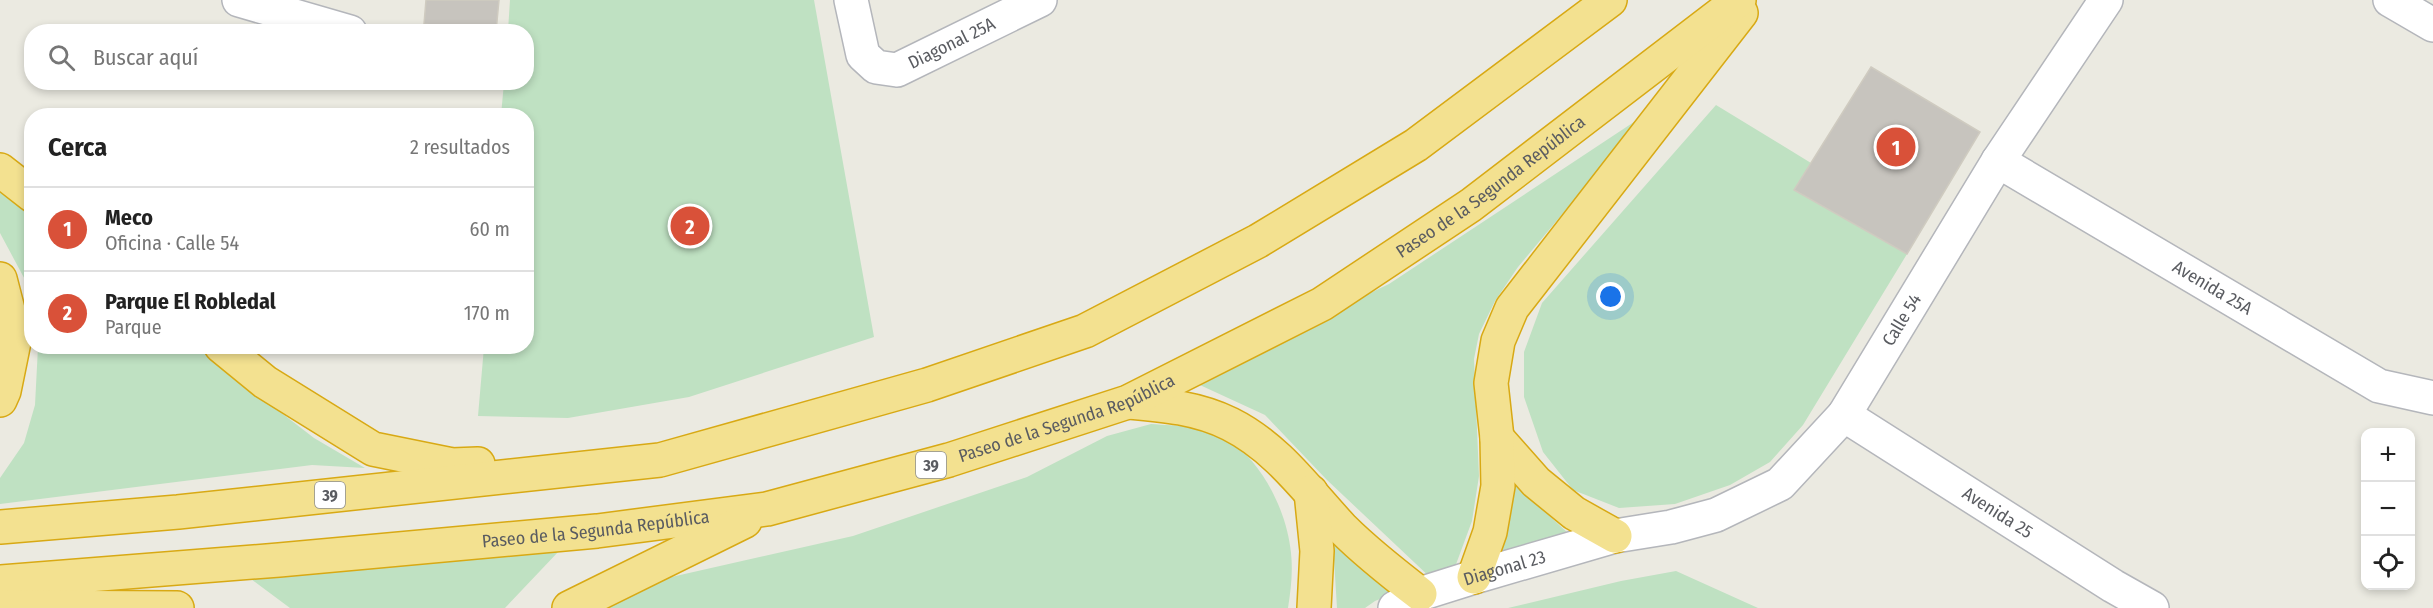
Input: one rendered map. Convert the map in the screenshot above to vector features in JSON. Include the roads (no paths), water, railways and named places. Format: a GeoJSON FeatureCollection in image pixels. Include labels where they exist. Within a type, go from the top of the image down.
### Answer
{"type":"FeatureCollection","features":[{"type":"Feature","properties":{"kind":"highway","name":"39"},"geometry":{"type":"LineString","coordinates":[[0,527],[189,510],[660,460],[927,385],[1085,331],[1258,241],[1416,145],[1610,0]]}},
{"type":"Feature","properties":{"kind":"highway","name":"Paseo de la Segunda República"},"geometry":{"type":"LineString","coordinates":[[0,582],[279,560],[574,533],[767,509],[949,460],[1128,402],[1322,304],[1342,291],[1471,205],[1739,0]]}},
{"type":"Feature","properties":{"kind":"highway"},"geometry":{"type":"LineString","coordinates":[[1474,577],[1490,532],[1498,486],[1497,438],[1491,383],[1498,341],[1512,308],[1752,0]]}},
{"type":"Feature","properties":{"kind":"highway"},"geometry":{"type":"LineString","coordinates":[[0,170],[24,189]]}},
{"type":"Feature","properties":{"kind":"highway"},"geometry":{"type":"LineString","coordinates":[[0,279],[15,337],[4,391],[0,400]]}},
{"type":"Feature","properties":{"kind":"highway"},"geometry":{"type":"LineString","coordinates":[[231,354],[265,382],[373,449],[452,465],[660,460]]}},
{"type":"Feature","properties":{"kind":"highway"},"geometry":{"type":"LineString","coordinates":[[1128,402],[1181,406],[1230,424],[1275,454],[1344,530],[1381,564],[1408,601]]}},
{"type":"Feature","properties":{"kind":"highway"},"geometry":{"type":"LineString","coordinates":[[1497,438],[1536,482],[1566,507],[1615,536]]}},
{"type":"Feature","properties":{"kind":"highway"},"geometry":{"type":"LineString","coordinates":[[1311,492],[1317,551],[1314,608]]}},
{"type":"Feature","properties":{"kind":"highway"},"geometry":{"type":"LineString","coordinates":[[569,608],[767,509]]}},
{"type":"Feature","properties":{"kind":"highway"},"geometry":{"type":"LineString","coordinates":[[0,607],[177,608]]}},
{"type":"Feature","properties":{"kind":"street"},"geometry":{"type":"LineString","coordinates":[[239,0],[322,24]]}},
{"type":"Feature","properties":{"kind":"street","name":"Diagonal 25A"},"geometry":{"type":"LineString","coordinates":[[851,0],[863,55],[876,68],[897,70],[1040,0]]}},
{"type":"Feature","properties":{"kind":"street","name":"Calle 54"},"geometry":{"type":"LineString","coordinates":[[1615,536],[1716,515],[1780,484],[1844,415],[1998,161],[2106,0]]}},
{"type":"Feature","properties":{"kind":"street"},"geometry":{"type":"LineString","coordinates":[[2390,0],[2433,25]]}},
{"type":"Feature","properties":{"kind":"street","name":"Avenida 25A"},"geometry":{"type":"LineString","coordinates":[[1998,161],[2379,386],[2433,398]]}},
{"type":"Feature","properties":{"kind":"street","name":"Avenida 25"},"geometry":{"type":"LineString","coordinates":[[1844,415],[2113,586],[2152,608]]}},
{"type":"Feature","properties":{"kind":"street","name":"Diagonal 23"},"geometry":{"type":"LineString","coordinates":[[1408,601],[1474,577],[1615,536]]}},
{"type":"Feature","properties":{"kind":"place","name":"Meco"},"geometry":{"type":"Point","coordinates":[1896,147]}},
{"type":"Feature","properties":{"kind":"place","name":"Parque El Robledal"},"geometry":{"type":"Point","coordinates":[690,226]}}]}
